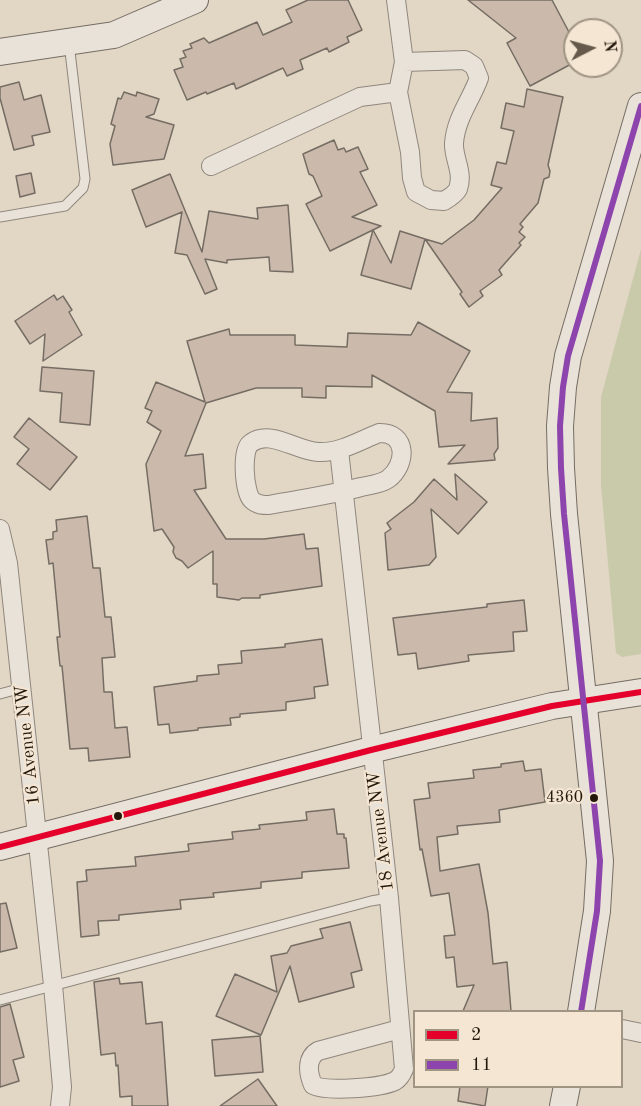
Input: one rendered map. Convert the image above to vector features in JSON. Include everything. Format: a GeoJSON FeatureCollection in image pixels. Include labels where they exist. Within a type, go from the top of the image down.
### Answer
{"type":"FeatureCollection","features":[{"type":"Feature","properties":{"kind":"street"},"geometry":{"type":"LineString","coordinates":[[0,52],[114,34],[195,0]]}},
{"type":"Feature","properties":{"kind":"street"},"geometry":{"type":"LineString","coordinates":[[396,0],[404,62],[398,92],[410,152],[412,178],[416,192],[431,200],[444,201],[458,190],[460,174],[454,144],[462,111],[479,78],[474,66],[465,60],[404,62]]}},
{"type":"Feature","properties":{"kind":"street"},"geometry":{"type":"LineString","coordinates":[[212,166],[360,97],[398,92]]}},
{"type":"Feature","properties":{"kind":"street"},"geometry":{"type":"LineString","coordinates":[[580,1010],[593,942],[600,882],[599,837],[561,468],[563,387],[568,356],[641,106]]}},
{"type":"Feature","properties":{"kind":"street"},"geometry":{"type":"LineString","coordinates":[[380,433],[390,433],[397,438],[402,449],[401,461],[388,479],[344,491],[269,505],[260,505],[248,494],[245,456],[247,446],[252,442],[264,438],[317,452],[339,450],[380,433]]}},
{"type":"Feature","properties":{"kind":"street","name":"18 Avenue NW"},"geometry":{"type":"LineString","coordinates":[[339,450],[388,898],[404,1069],[395,1081],[384,1084],[329,1089],[320,1089],[313,1085],[309,1064],[312,1054],[400,1029]]}},
{"type":"Feature","properties":{"kind":"street","name":"16 Avenue NW"},"geometry":{"type":"LineString","coordinates":[[0,529],[8,563],[38,837],[62,1087],[60,1106]]}},
{"type":"Feature","properties":{"kind":"street"},"geometry":{"type":"LineString","coordinates":[[0,847],[371,750],[585,700],[641,692]]}},
{"type":"Feature","properties":{"kind":"street"},"geometry":{"type":"LineString","coordinates":[[623,1029],[641,1033]]}},
{"type":"Feature","properties":{"kind":"street"},"geometry":{"type":"LineString","coordinates":[[563,1106],[567,1088]]}},
{"type":"Feature","properties":{"kind":"lane"},"geometry":{"type":"LineString","coordinates":[[0,217],[64,206],[83,188],[85,179],[69,42]]}},
{"type":"Feature","properties":{"kind":"lane"},"geometry":{"type":"LineString","coordinates":[[0,694],[21,688]]}},
{"type":"Feature","properties":{"kind":"lane"},"geometry":{"type":"LineString","coordinates":[[0,1000],[388,898]]}},
{"type":"Feature","properties":{"kind":"green space"},"geometry":{"type":"Polygon","coordinates":[[[641,249],[641,654],[622,657],[616,653],[601,485],[601,397],[641,249]]]}},
{"type":"Feature","properties":{"kind":"building"},"geometry":{"type":"Polygon","coordinates":[[[308,0],[348,0],[362,30],[347,37],[349,42],[329,52],[327,48],[300,60],[303,69],[287,76],[283,68],[236,89],[234,83],[187,100],[174,70],[183,67],[180,59],[186,57],[183,51],[192,48],[190,44],[204,38],[209,43],[257,22],[263,35],[292,22],[286,10],[308,0]]]}},
{"type":"Feature","properties":{"kind":"building"},"geometry":{"type":"Polygon","coordinates":[[[468,0],[552,0],[563,21],[563,68],[530,86],[507,43],[516,38],[468,0]]]}},
{"type":"Feature","properties":{"kind":"building"},"geometry":{"type":"Polygon","coordinates":[[[19,82],[24,100],[41,95],[50,132],[32,136],[34,145],[14,150],[0,98],[0,87],[19,82]]]}},
{"type":"Feature","properties":{"kind":"building"},"geometry":{"type":"Polygon","coordinates":[[[527,89],[563,97],[548,165],[549,177],[544,179],[538,203],[520,224],[523,227],[519,232],[525,237],[519,243],[521,245],[499,270],[502,275],[480,291],[483,296],[469,307],[460,294],[462,292],[425,239],[442,244],[474,220],[502,188],[491,185],[497,162],[506,164],[514,131],[501,128],[506,103],[524,107],[527,89]]]}},
{"type":"Feature","properties":{"kind":"building"},"geometry":{"type":"Polygon","coordinates":[[[124,92],[136,96],[137,92],[159,99],[154,114],[146,117],[174,125],[164,159],[113,165],[110,144],[115,126],[111,124],[118,98],[121,99],[124,92]]]}},
{"type":"Feature","properties":{"kind":"building"},"geometry":{"type":"Polygon","coordinates":[[[334,140],[338,150],[344,148],[346,152],[358,147],[368,169],[360,172],[377,205],[352,217],[381,226],[330,251],[306,204],[322,196],[313,176],[309,174],[303,154],[334,140]]]}},
{"type":"Feature","properties":{"kind":"building"},"geometry":{"type":"Polygon","coordinates":[[[31,173],[35,193],[20,197],[16,176],[31,173]]]}},
{"type":"Feature","properties":{"kind":"building"},"geometry":{"type":"Polygon","coordinates":[[[170,174],[202,252],[209,211],[258,219],[257,208],[288,205],[293,272],[270,271],[269,257],[227,260],[227,263],[205,259],[217,289],[205,294],[187,255],[175,253],[182,212],[146,227],[132,190],[170,174]]]}},
{"type":"Feature","properties":{"kind":"building"},"geometry":{"type":"Polygon","coordinates":[[[373,230],[391,263],[400,231],[425,239],[411,289],[361,275],[373,230]]]}},
{"type":"Feature","properties":{"kind":"building"},"geometry":{"type":"Polygon","coordinates":[[[54,295],[57,300],[63,296],[72,310],[69,312],[82,335],[43,361],[45,334],[30,344],[15,321],[54,295]]]}},
{"type":"Feature","properties":{"kind":"building"},"geometry":{"type":"Polygon","coordinates":[[[418,322],[470,351],[447,392],[472,393],[471,421],[497,418],[498,448],[494,454],[495,460],[448,464],[465,445],[439,447],[435,411],[372,375],[372,387],[326,386],[326,398],[302,397],[302,388],[256,388],[206,403],[185,456],[203,454],[206,488],[194,490],[226,539],[264,539],[304,534],[306,549],[318,548],[322,586],[260,595],[260,598],[239,600],[217,597],[217,584],[213,584],[213,551],[188,568],[176,558],[173,552],[174,547],[162,529],[154,531],[146,464],[161,431],[147,422],[152,411],[145,408],[156,382],[205,402],[187,341],[229,329],[230,335],[295,335],[295,345],[347,347],[348,333],[411,335],[418,322]]]}},
{"type":"Feature","properties":{"kind":"building"},"geometry":{"type":"Polygon","coordinates":[[[42,367],[94,371],[90,425],[60,422],[62,393],[40,391],[42,367]]]}},
{"type":"Feature","properties":{"kind":"building"},"geometry":{"type":"Polygon","coordinates":[[[29,418],[77,457],[50,490],[17,464],[29,449],[14,437],[29,418]]]}},
{"type":"Feature","properties":{"kind":"building"},"geometry":{"type":"Polygon","coordinates":[[[455,474],[487,502],[458,534],[431,509],[436,557],[429,565],[388,570],[385,533],[391,529],[387,523],[414,502],[434,479],[457,500],[455,474]]]}},
{"type":"Feature","properties":{"kind":"building"},"geometry":{"type":"Polygon","coordinates":[[[87,516],[93,568],[100,568],[105,617],[111,617],[115,657],[102,658],[104,692],[112,692],[115,728],[127,727],[130,757],[89,761],[88,748],[70,749],[57,637],[60,637],[53,563],[49,564],[46,540],[53,539],[53,532],[57,531],[56,520],[87,516]]]}},
{"type":"Feature","properties":{"kind":"building"},"geometry":{"type":"Polygon","coordinates":[[[524,600],[527,631],[513,632],[514,651],[468,655],[469,661],[418,669],[416,653],[398,655],[393,618],[487,607],[487,604],[524,600]]]}},
{"type":"Feature","properties":{"kind":"building"},"geometry":{"type":"Polygon","coordinates":[[[322,639],[328,685],[314,687],[315,698],[286,702],[286,710],[240,714],[240,717],[230,718],[231,725],[170,733],[169,724],[158,725],[154,687],[197,681],[197,676],[219,674],[218,665],[242,663],[241,651],[285,647],[285,644],[322,639]]]}},
{"type":"Feature","properties":{"kind":"building"},"geometry":{"type":"Polygon","coordinates":[[[523,761],[525,771],[541,769],[545,802],[499,810],[500,822],[457,826],[458,834],[437,837],[440,871],[479,864],[488,913],[493,964],[507,962],[511,1010],[463,1010],[474,985],[457,987],[454,957],[446,958],[444,936],[455,935],[449,893],[431,896],[422,849],[420,850],[414,800],[430,798],[428,783],[474,778],[473,770],[501,767],[501,764],[523,761]]]}},
{"type":"Feature","properties":{"kind":"building"},"geometry":{"type":"Polygon","coordinates":[[[334,809],[337,834],[344,834],[346,838],[349,868],[302,872],[302,878],[261,882],[261,888],[213,893],[214,897],[180,900],[181,909],[119,915],[119,920],[98,921],[99,935],[81,937],[77,882],[87,881],[86,870],[136,866],[135,857],[189,851],[188,844],[233,839],[232,832],[260,829],[259,825],[307,820],[306,812],[334,809]]]}},
{"type":"Feature","properties":{"kind":"building"},"geometry":{"type":"Polygon","coordinates":[[[6,903],[17,948],[0,952],[0,904],[6,903]]]}},
{"type":"Feature","properties":{"kind":"building"},"geometry":{"type":"Polygon","coordinates":[[[350,922],[362,970],[351,973],[354,987],[299,1002],[290,966],[261,1035],[216,1016],[235,974],[277,992],[271,956],[287,953],[291,946],[323,938],[320,929],[350,922]]]}},
{"type":"Feature","properties":{"kind":"building"},"geometry":{"type":"Polygon","coordinates":[[[119,978],[120,984],[142,982],[146,1024],[162,1022],[168,1106],[132,1106],[132,1096],[120,1097],[115,1053],[101,1055],[94,982],[119,978]]]}},
{"type":"Feature","properties":{"kind":"building"},"geometry":{"type":"Polygon","coordinates":[[[10,1004],[24,1057],[13,1060],[19,1081],[0,1087],[0,1007],[10,1004]]]}},
{"type":"Feature","properties":{"kind":"building"},"geometry":{"type":"Polygon","coordinates":[[[260,1036],[263,1072],[215,1076],[212,1040],[260,1036]]]}},
{"type":"Feature","properties":{"kind":"building"},"geometry":{"type":"Polygon","coordinates":[[[258,1079],[277,1106],[220,1106],[258,1079]]]}},
{"type":"Feature","properties":{"kind":"building"},"geometry":{"type":"Polygon","coordinates":[[[460,1088],[488,1088],[485,1106],[458,1101],[460,1088]]]}},
{"type":"Feature","properties":{"kind":"transit line","name":"11"},"geometry":{"type":"LineString","coordinates":[[581,1010],[597,911],[600,861],[564,514],[560,426],[568,356],[641,106]]}},
{"type":"Feature","properties":{"kind":"transit line","name":"2"},"geometry":{"type":"LineString","coordinates":[[0,847],[371,750],[552,706],[641,692]]}},
{"type":"Feature","properties":{"kind":"place","name":"4360"},"geometry":{"type":"Point","coordinates":[594,798]}}]}
